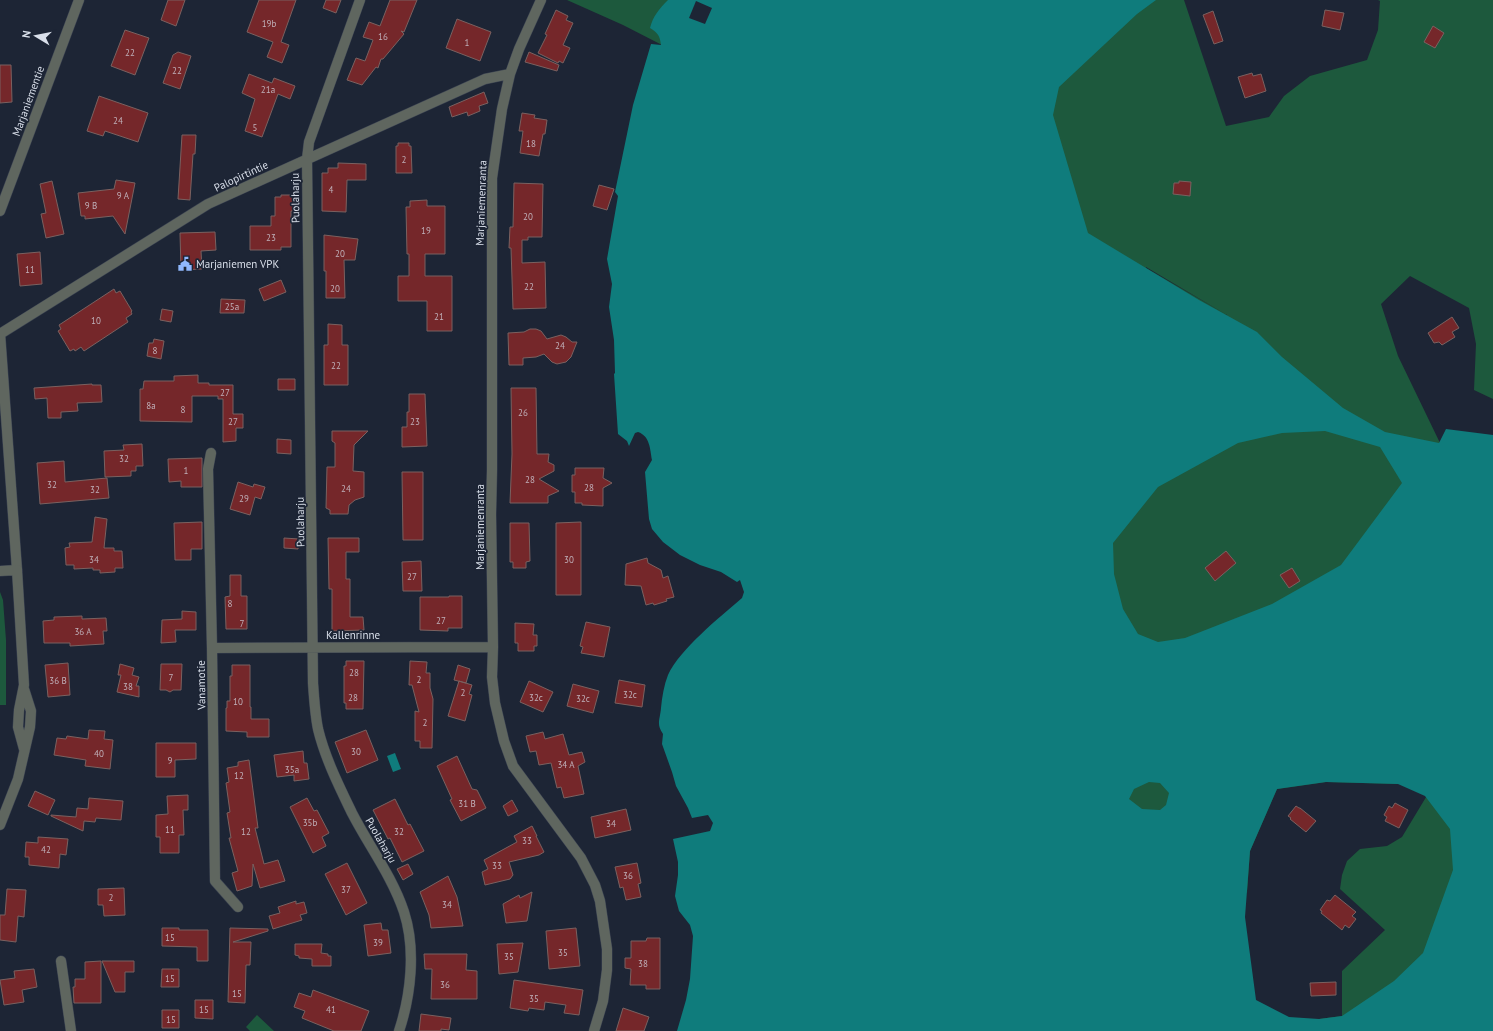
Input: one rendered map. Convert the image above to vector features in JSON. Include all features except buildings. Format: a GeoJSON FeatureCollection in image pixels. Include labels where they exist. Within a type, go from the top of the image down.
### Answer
{"type":"FeatureCollection","features":[{"type":"Feature","properties":{"kind":"street","name":"Marjaniementie"},"geometry":{"type":"LineString","coordinates":[[0,211],[79,0]]}},
{"type":"Feature","properties":{"kind":"street","name":"Puolaharju"},"geometry":{"type":"LineString","coordinates":[[360,0],[309,142],[306,159],[315,708],[318,728],[327,758],[352,813],[387,874],[404,912],[409,938],[411,966],[409,995],[399,1031]]}},
{"type":"Feature","properties":{"kind":"street","name":"Marjaniemenranta"},"geometry":{"type":"LineString","coordinates":[[542,0],[519,49],[510,74],[502,110],[492,178],[492,677],[495,703],[504,741],[513,766],[581,858],[595,885],[600,901],[607,949],[607,970],[603,1001],[594,1031]]}},
{"type":"Feature","properties":{"kind":"street","name":"Palopirtintie"},"geometry":{"type":"LineString","coordinates":[[0,334],[208,204],[485,79],[510,74]]}},
{"type":"Feature","properties":{"kind":"street"},"geometry":{"type":"LineString","coordinates":[[0,334],[24,688],[31,711],[30,727],[18,778],[0,825]]}},
{"type":"Feature","properties":{"kind":"street","name":"Vanamotie"},"geometry":{"type":"LineString","coordinates":[[211,454],[208,469],[215,881],[238,907]]}},
{"type":"Feature","properties":{"kind":"street"},"geometry":{"type":"LineString","coordinates":[[0,571],[17,570]]}},
{"type":"Feature","properties":{"kind":"street","name":"Kallenrinne"},"geometry":{"type":"LineString","coordinates":[[212,648],[493,647]]}},
{"type":"Feature","properties":{"kind":"street"},"geometry":{"type":"LineString","coordinates":[[61,961],[71,1031]]}},
{"type":"Feature","properties":{"kind":"shaded area"},"geometry":{"type":"Polygon","coordinates":[[[567,0],[694,0],[662,45],[623,25],[567,0]]]}},
{"type":"Feature","properties":{"kind":"shaded area"},"geometry":{"type":"Polygon","coordinates":[[[668,0],[1156,0],[1137,14],[1059,87],[1053,115],[1088,233],[1199,300],[1257,332],[1282,357],[1343,408],[1385,432],[1439,443],[1446,429],[1493,435],[1493,1031],[677,1031],[686,1000],[690,979],[693,936],[690,925],[679,911],[675,896],[678,862],[673,839],[710,831],[713,823],[708,815],[692,818],[676,786],[662,744],[663,734],[659,725],[659,719],[665,683],[674,665],[701,634],[742,598],[744,592],[740,580],[737,582],[721,572],[700,565],[680,555],[663,542],[652,529],[649,519],[645,472],[652,460],[649,443],[642,434],[638,432],[635,433],[629,446],[627,441],[618,434],[614,374],[614,340],[609,307],[612,284],[607,259],[618,196],[615,192],[633,105],[651,44],[661,45],[658,35],[650,28],[655,16],[668,0]],[[1325,431],[1282,433],[1238,443],[1158,487],[1113,543],[1114,574],[1123,609],[1138,634],[1158,642],[1185,638],[1272,604],[1341,565],[1402,483],[1380,447],[1325,431]],[[1149,782],[1134,789],[1129,799],[1142,809],[1160,810],[1166,805],[1169,793],[1160,783],[1149,782]],[[1326,782],[1277,789],[1250,851],[1245,917],[1256,1000],[1289,1017],[1319,1019],[1342,1016],[1394,981],[1423,953],[1453,870],[1450,829],[1425,796],[1398,784],[1326,782]]]}},
{"type":"Feature","properties":{"kind":"shaded area"},"geometry":{"type":"Polygon","coordinates":[[[1049,0],[1184,0],[1226,126],[1269,117],[1284,96],[1310,76],[1367,60],[1378,30],[1380,1],[1378,0],[1493,0],[1493,399],[1474,390],[1476,344],[1469,308],[1410,276],[1381,304],[1398,356],[1440,443],[1398,784],[1326,782],[1277,789],[1250,851],[1247,893],[1131,830],[1101,594],[1021,153],[1049,0]],[[1146,267],[1146,268],[1227,315],[1146,267]]]}},
{"type":"Feature","properties":{"kind":"shaded area"},"geometry":{"type":"Polygon","coordinates":[[[0,592],[3,600],[6,640],[6,705],[0,705],[0,592]]]}},
{"type":"Feature","properties":{"kind":"shaded area"},"geometry":{"type":"Polygon","coordinates":[[[395,753],[401,769],[393,772],[387,756],[395,753]]]}},
{"type":"Feature","properties":{"kind":"shaded area"},"geometry":{"type":"Polygon","coordinates":[[[1443,769],[1493,1031],[1319,1019],[1342,1016],[1342,971],[1385,930],[1340,889],[1342,875],[1347,861],[1360,849],[1387,846],[1402,837],[1443,769]]]}},
{"type":"Feature","properties":{"kind":"shaded area"},"geometry":{"type":"Polygon","coordinates":[[[257,1015],[274,1031],[250,1031],[246,1027],[257,1015]]]}},
{"type":"Feature","properties":{"kind":"pier"},"geometry":{"type":"Polygon","coordinates":[[[696,1],[712,8],[705,24],[689,18],[696,1]]]}},
{"type":"Feature","properties":{"kind":"place","name":"Marjaniemen VPK"},"geometry":{"type":"Point","coordinates":[185,264]}}]}
